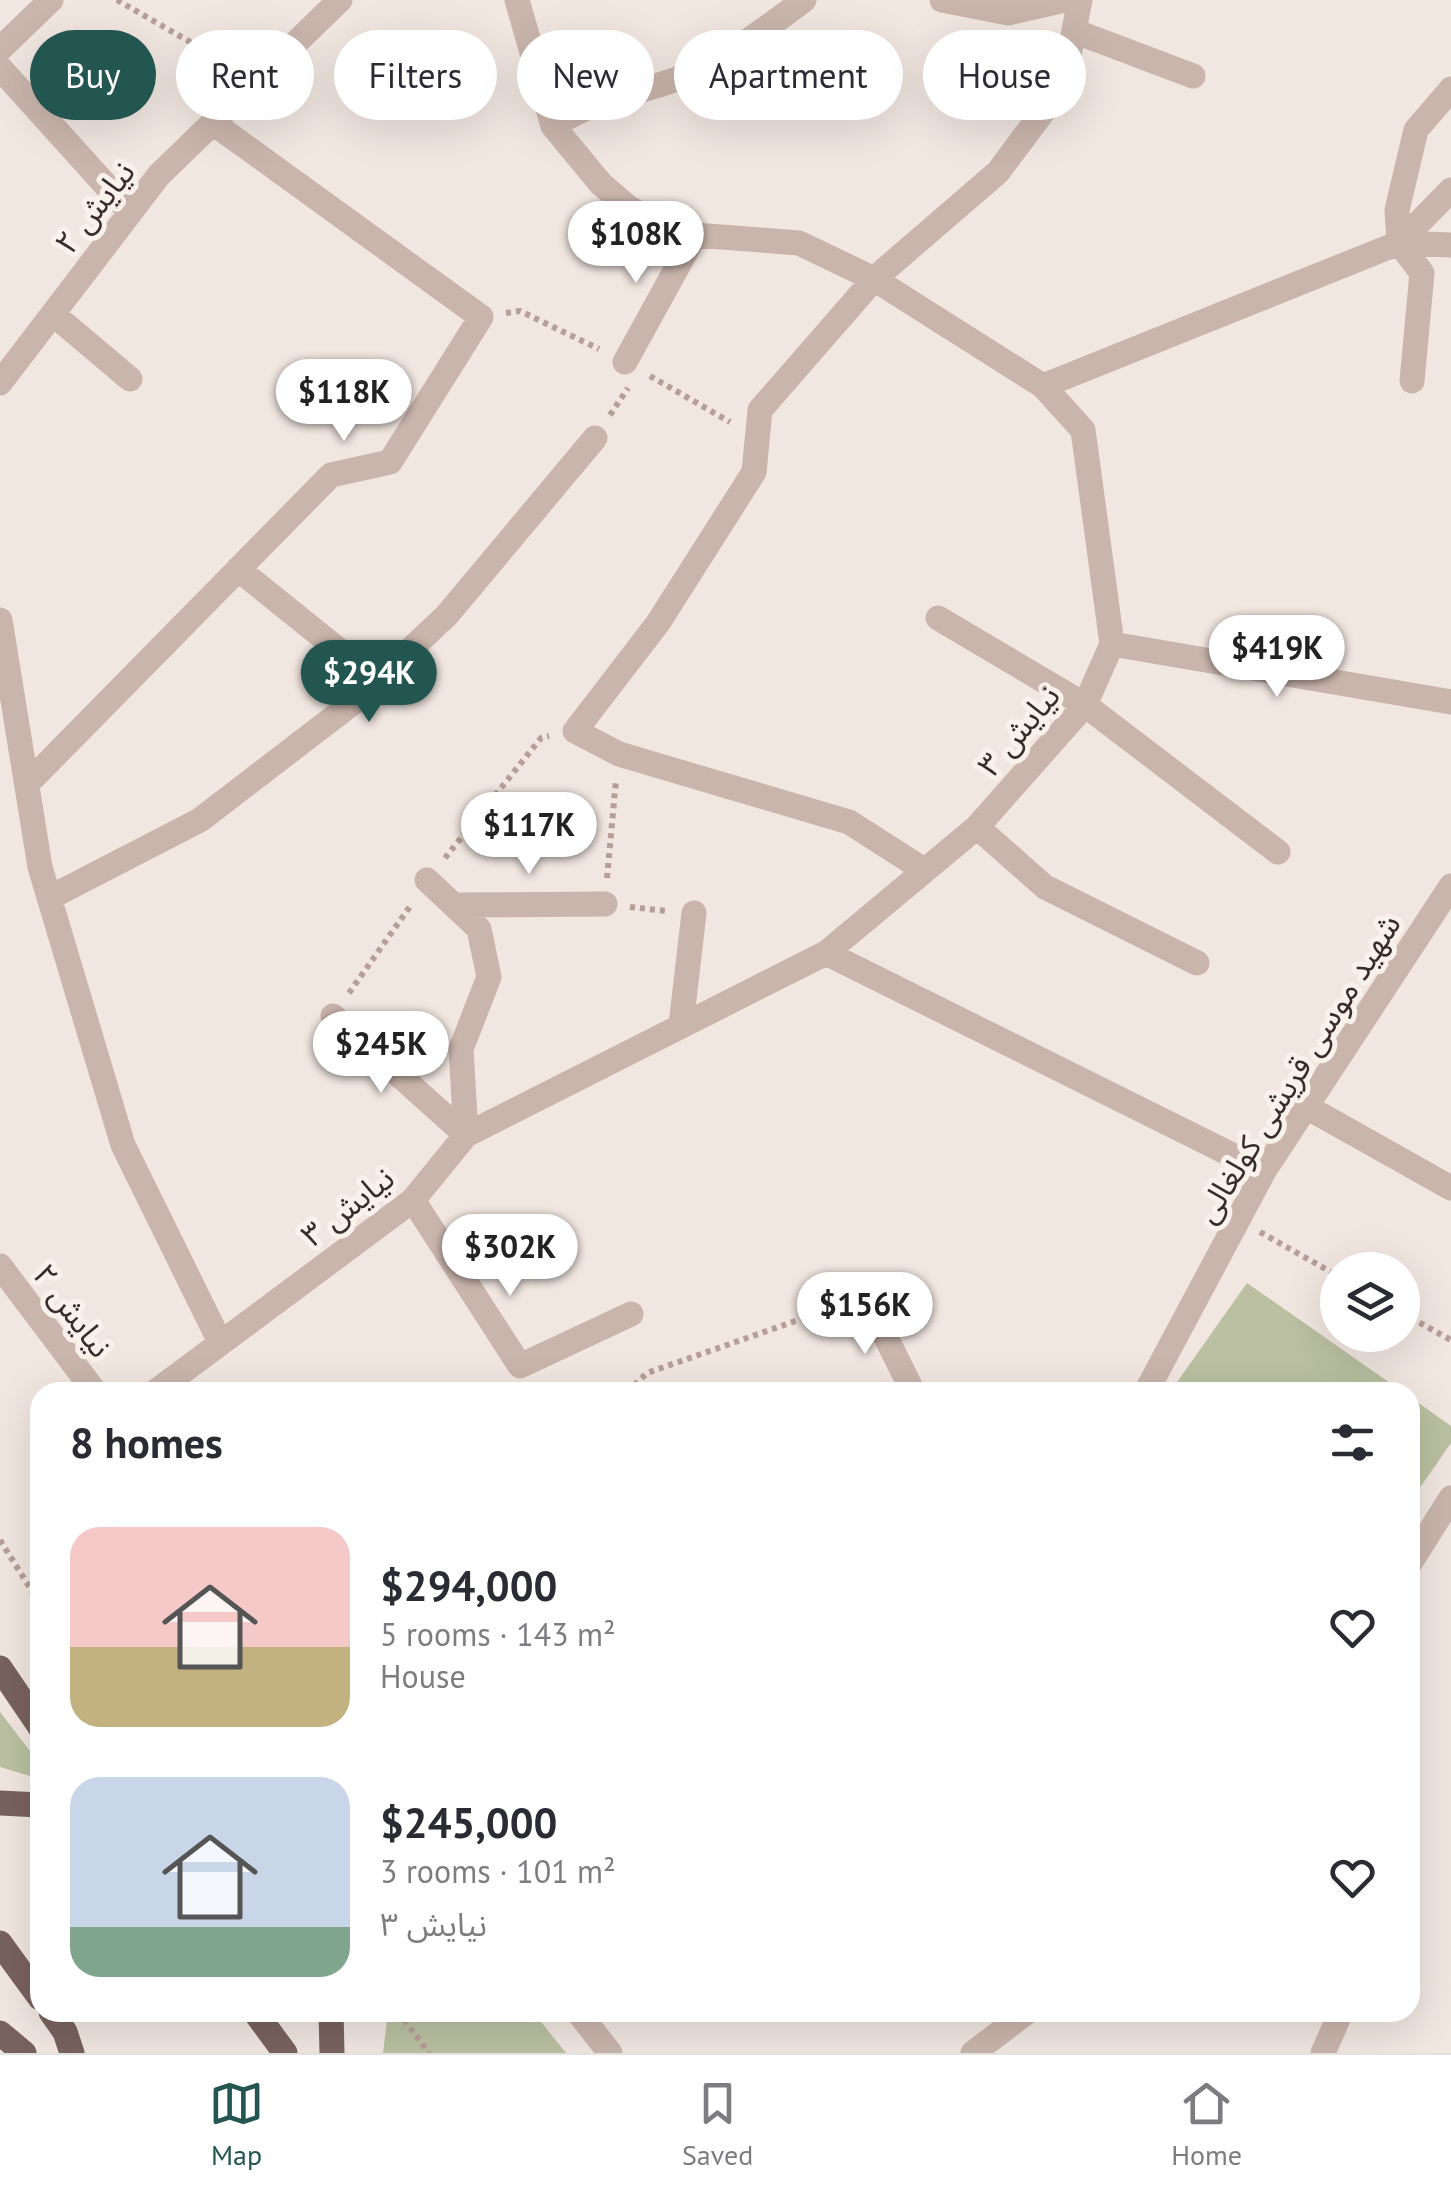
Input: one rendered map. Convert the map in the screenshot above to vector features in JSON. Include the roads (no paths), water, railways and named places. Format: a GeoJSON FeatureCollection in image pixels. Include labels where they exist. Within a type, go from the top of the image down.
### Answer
{"type":"FeatureCollection","features":[{"type":"Feature","properties":{"kind":"main road"},"geometry":{"type":"LineString","coordinates":[[0,1668],[30,1712]]}},
{"type":"Feature","properties":{"kind":"main road"},"geometry":{"type":"LineString","coordinates":[[0,1803],[30,1804]]}},
{"type":"Feature","properties":{"kind":"main road"},"geometry":{"type":"LineString","coordinates":[[0,1943],[30,1984]]}},
{"type":"Feature","properties":{"kind":"main road"},"geometry":{"type":"LineString","coordinates":[[56,2022],[72,2053]]}},
{"type":"Feature","properties":{"kind":"main road"},"geometry":{"type":"LineString","coordinates":[[263,2022],[286,2053]]}},
{"type":"Feature","properties":{"kind":"main road"},"geometry":{"type":"LineString","coordinates":[[331,2022],[332,2053]]}},
{"type":"Feature","properties":{"kind":"main road"},"geometry":{"type":"LineString","coordinates":[[0,2033],[24,2053]]}},
{"type":"Feature","properties":{"kind":"street"},"geometry":{"type":"LineString","coordinates":[[0,48],[51,0]]}},
{"type":"Feature","properties":{"kind":"street","name":"نیایش ۲"},"geometry":{"type":"LineString","coordinates":[[0,383],[159,175],[340,0]]}},
{"type":"Feature","properties":{"kind":"street"},"geometry":{"type":"LineString","coordinates":[[518,0],[553,126],[600,184],[630,208],[662,226],[695,236],[799,243],[874,279],[1043,386],[1083,430],[1112,644],[1451,702]]}},
{"type":"Feature","properties":{"kind":"street"},"geometry":{"type":"LineString","coordinates":[[553,126],[589,103],[679,78],[750,40],[804,0]]}},
{"type":"Feature","properties":{"kind":"street"},"geometry":{"type":"LineString","coordinates":[[942,0],[1008,13],[1065,0]]}},
{"type":"Feature","properties":{"kind":"street"},"geometry":{"type":"LineString","coordinates":[[1074,30],[1080,0]]}},
{"type":"Feature","properties":{"kind":"street"},"geometry":{"type":"LineString","coordinates":[[1086,36],[1193,76]]}},
{"type":"Feature","properties":{"kind":"street"},"geometry":{"type":"LineString","coordinates":[[0,68],[130,212]]}},
{"type":"Feature","properties":{"kind":"street"},"geometry":{"type":"LineString","coordinates":[[1412,381],[1422,273],[1399,243],[1398,210],[1416,130],[1451,90]]}},
{"type":"Feature","properties":{"kind":"street"},"geometry":{"type":"LineString","coordinates":[[924,870],[850,822],[619,754],[575,731],[658,622],[754,472],[760,410],[874,279],[998,172],[1037,120]]}},
{"type":"Feature","properties":{"kind":"street"},"geometry":{"type":"LineString","coordinates":[[27,784],[331,475],[390,462],[481,317],[213,123]]}},
{"type":"Feature","properties":{"kind":"street"},"geometry":{"type":"LineString","coordinates":[[1043,386],[1399,243],[1451,190]]}},
{"type":"Feature","properties":{"kind":"street"},"geometry":{"type":"LineString","coordinates":[[628,373],[695,236]]}},
{"type":"Feature","properties":{"kind":"street"},"geometry":{"type":"LineString","coordinates":[[1399,243],[1451,245]]}},
{"type":"Feature","properties":{"kind":"street"},"geometry":{"type":"LineString","coordinates":[[53,314],[130,379]]}},
{"type":"Feature","properties":{"kind":"street"},"geometry":{"type":"LineString","coordinates":[[49,898],[200,820],[377,681],[448,615],[595,438]]}},
{"type":"Feature","properties":{"kind":"street"},"geometry":{"type":"LineString","coordinates":[[238,569],[377,681]]}},
{"type":"Feature","properties":{"kind":"street"},"geometry":{"type":"LineString","coordinates":[[938,618],[1084,705],[1278,852]]}},
{"type":"Feature","properties":{"kind":"street"},"geometry":{"type":"LineString","coordinates":[[0,620],[49,898],[123,1145],[220,1342]]}},
{"type":"Feature","properties":{"kind":"street","name":"نیایش ۳"},"geometry":{"type":"LineString","coordinates":[[167,1382],[413,1200],[466,1135],[826,953],[978,828],[1084,705],[1112,644]]}},
{"type":"Feature","properties":{"kind":"street"},"geometry":{"type":"LineString","coordinates":[[978,828],[1045,887],[1197,963]]}},
{"type":"Feature","properties":{"kind":"street"},"geometry":{"type":"LineString","coordinates":[[428,880],[479,929],[488,978],[461,1049],[466,1135]]}},
{"type":"Feature","properties":{"kind":"street","name":"شهید موسی قریشی کولغالی"},"geometry":{"type":"LineString","coordinates":[[1151,1382],[1264,1172],[1451,886]]}},
{"type":"Feature","properties":{"kind":"street"},"geometry":{"type":"LineString","coordinates":[[454,905],[605,904]]}},
{"type":"Feature","properties":{"kind":"street"},"geometry":{"type":"LineString","coordinates":[[680,1025],[694,914]]}},
{"type":"Feature","properties":{"kind":"street"},"geometry":{"type":"LineString","coordinates":[[826,953],[1264,1172]]}},
{"type":"Feature","properties":{"kind":"street"},"geometry":{"type":"LineString","coordinates":[[334,1016],[466,1135]]}},
{"type":"Feature","properties":{"kind":"street"},"geometry":{"type":"LineString","coordinates":[[1305,1106],[1451,1188]]}},
{"type":"Feature","properties":{"kind":"street"},"geometry":{"type":"LineString","coordinates":[[413,1200],[520,1366],[631,1314]]}},
{"type":"Feature","properties":{"kind":"street","name":"نیایش ۲"},"geometry":{"type":"LineString","coordinates":[[0,1266],[87,1382]]}},
{"type":"Feature","properties":{"kind":"street"},"geometry":{"type":"LineString","coordinates":[[866,1297],[908,1382]]}},
{"type":"Feature","properties":{"kind":"street"},"geometry":{"type":"LineString","coordinates":[[1420,1547],[1451,1498]]}},
{"type":"Feature","properties":{"kind":"street"},"geometry":{"type":"LineString","coordinates":[[586,2022],[610,2053]]}},
{"type":"Feature","properties":{"kind":"street"},"geometry":{"type":"LineString","coordinates":[[973,2053],[1014,2022]]}},
{"type":"Feature","properties":{"kind":"street"},"geometry":{"type":"LineString","coordinates":[[1323,2053],[1336,2022]]}}]}
